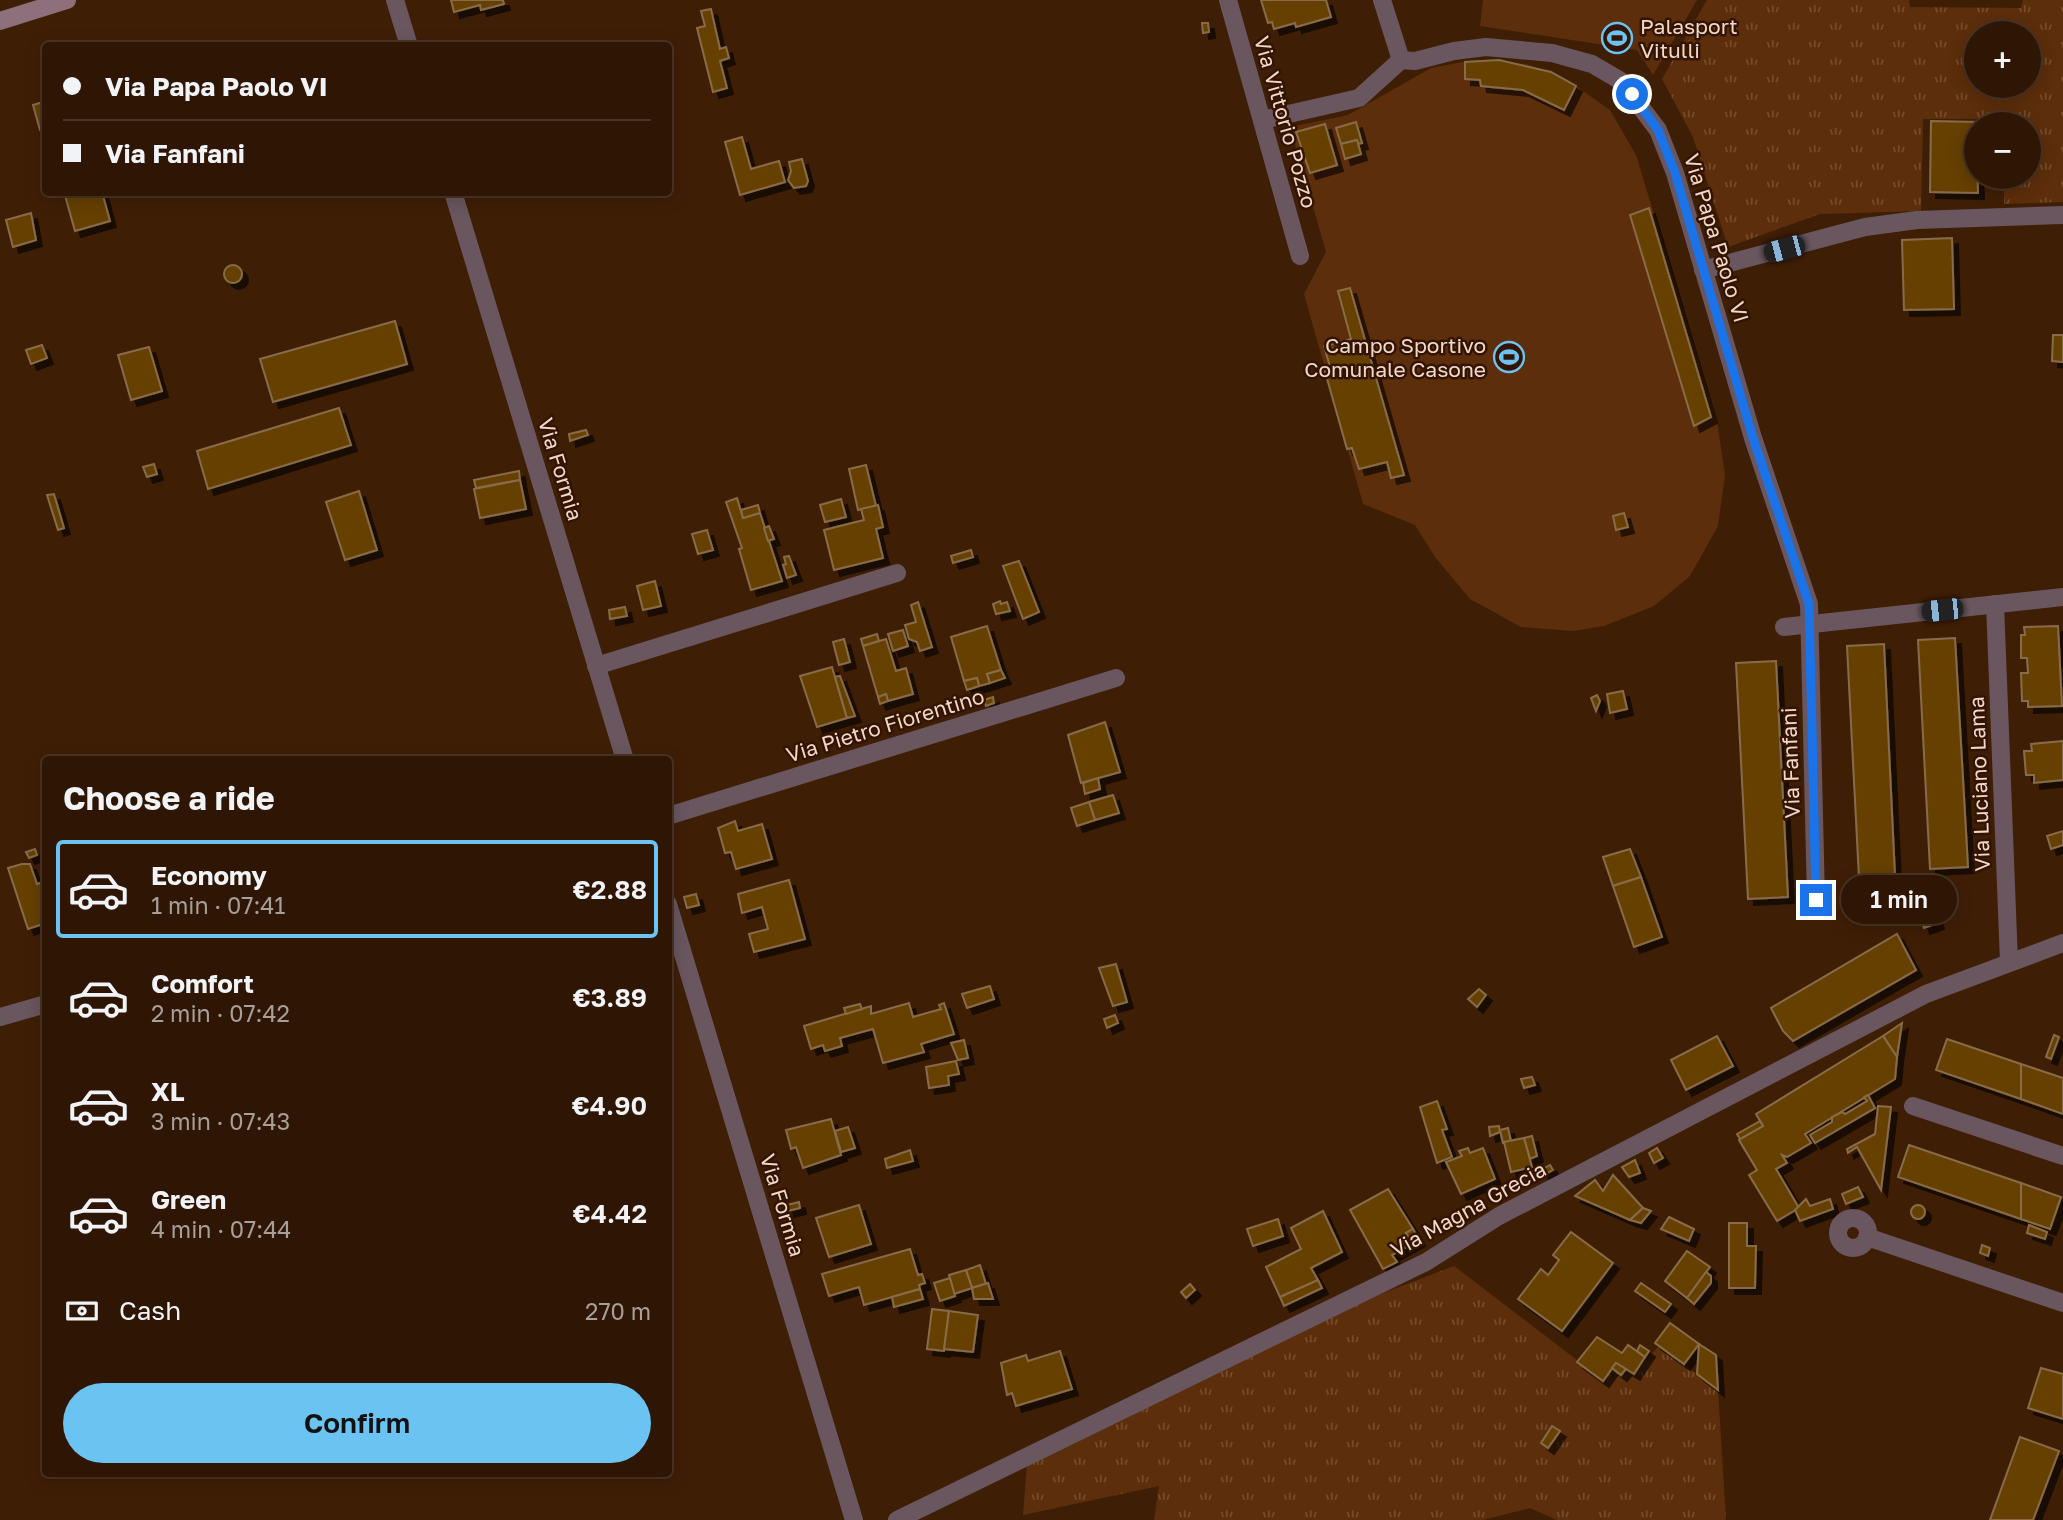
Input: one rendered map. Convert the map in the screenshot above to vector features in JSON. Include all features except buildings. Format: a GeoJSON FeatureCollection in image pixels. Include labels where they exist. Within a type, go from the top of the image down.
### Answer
{"type":"FeatureCollection","features":[{"type":"Feature","properties":{"kind":"street"},"geometry":{"type":"LineString","coordinates":[[0,21],[67,0]]}},
{"type":"Feature","properties":{"kind":"street"},"geometry":{"type":"LineString","coordinates":[[395,0],[408,42]]}},
{"type":"Feature","properties":{"kind":"street","name":"Via Vittorio Pozzo"},"geometry":{"type":"LineString","coordinates":[[1228,0],[1300,256]]}},
{"type":"Feature","properties":{"kind":"street"},"geometry":{"type":"LineString","coordinates":[[1262,120],[1359,98],[1401,60],[1382,0]]}},
{"type":"Feature","properties":{"kind":"street","name":"Via Papa Paolo VI"},"geometry":{"type":"LineString","coordinates":[[1401,60],[1415,61],[1465,50],[1514,49],[1552,53],[1592,64],[1621,81],[1658,130],[1675,173],[1753,438],[1809,604],[1809,624]]}},
{"type":"Feature","properties":{"kind":"street","name":"Via Formia"},"geometry":{"type":"LineString","coordinates":[[454,196],[624,756]]}},
{"type":"Feature","properties":{"kind":"street"},"geometry":{"type":"LineString","coordinates":[[1703,270],[1865,227],[1917,220],[2063,215]]}},
{"type":"Feature","properties":{"kind":"street"},"geometry":{"type":"LineString","coordinates":[[596,666],[897,573]]}},
{"type":"Feature","properties":{"kind":"street"},"geometry":{"type":"LineString","coordinates":[[1784,627],[2063,597]]}},
{"type":"Feature","properties":{"kind":"street","name":"Via Luciano Lama"},"geometry":{"type":"LineString","coordinates":[[1995,604],[2009,962]]}},
{"type":"Feature","properties":{"kind":"street","name":"Via Fanfani"},"geometry":{"type":"LineString","coordinates":[[1809,624],[1816,900]]}},
{"type":"Feature","properties":{"kind":"street","name":"Via Pietro Fiorentino"},"geometry":{"type":"LineString","coordinates":[[672,815],[1115,678]]}},
{"type":"Feature","properties":{"kind":"street","name":"Via Formia"},"geometry":{"type":"LineString","coordinates":[[672,917],[854,1520]]}},
{"type":"Feature","properties":{"kind":"street","name":"Via Magna Grecia"},"geometry":{"type":"LineString","coordinates":[[897,1520],[1426,1262],[1499,1216],[1926,994],[2063,943]]}},
{"type":"Feature","properties":{"kind":"street"},"geometry":{"type":"LineString","coordinates":[[0,1017],[42,1005]]}},
{"type":"Feature","properties":{"kind":"street"},"geometry":{"type":"LineString","coordinates":[[1913,1106],[2063,1156]]}},
{"type":"Feature","properties":{"kind":"street"},"geometry":{"type":"LineString","coordinates":[[1867,1237],[2063,1303]]}},
{"type":"Feature","properties":{"kind":"green space","name":"Palasport Vitulli"},"geometry":{"type":"Polygon","coordinates":[[[1483,0],[1697,0],[1653,75],[1637,50],[1480,26],[1483,0]]]}},
{"type":"Feature","properties":{"kind":"green space"},"geometry":{"type":"Polygon","coordinates":[[[1707,0],[1909,0],[1910,7],[2021,8],[2023,0],[2063,0],[2063,202],[2004,204],[2004,189],[2041,189],[2041,112],[1964,112],[1964,119],[1923,119],[1921,211],[1820,214],[1728,247],[1693,137],[1662,79],[1707,0]]]}},
{"type":"Feature","properties":{"kind":"green space","name":"Campo Sportivo Comunale Casone"},"geometry":{"type":"Polygon","coordinates":[[[1473,60],[1526,64],[1551,72],[1610,110],[1636,155],[1717,421],[1725,475],[1718,526],[1690,576],[1654,606],[1604,626],[1573,631],[1521,627],[1470,599],[1435,557],[1415,525],[1363,504],[1304,294],[1326,252],[1290,127],[1348,115],[1431,68],[1473,60]]]}},
{"type":"Feature","properties":{"kind":"green space"},"geometry":{"type":"Polygon","coordinates":[[[1454,1266],[1603,1380],[1612,1368],[1634,1374],[1659,1346],[1718,1390],[1726,1520],[1557,1520],[1530,1508],[1483,1520],[1154,1520],[1159,1486],[1023,1515],[1027,1463],[1373,1297],[1454,1266]]]}},
{"type":"Feature","properties":{"kind":"place","name":"Palasport Vitulli"},"geometry":{"type":"Point","coordinates":[1617,38]}},
{"type":"Feature","properties":{"kind":"place","name":"Campo Sportivo Comunale Casone"},"geometry":{"type":"Point","coordinates":[1509,357]}},
{"type":"Feature","properties":{"kind":"route"},"geometry":{"type":"LineString","coordinates":[[1632,94],[1658,130],[1675,173],[1753,438],[1809,604],[1816,900]]}}]}
